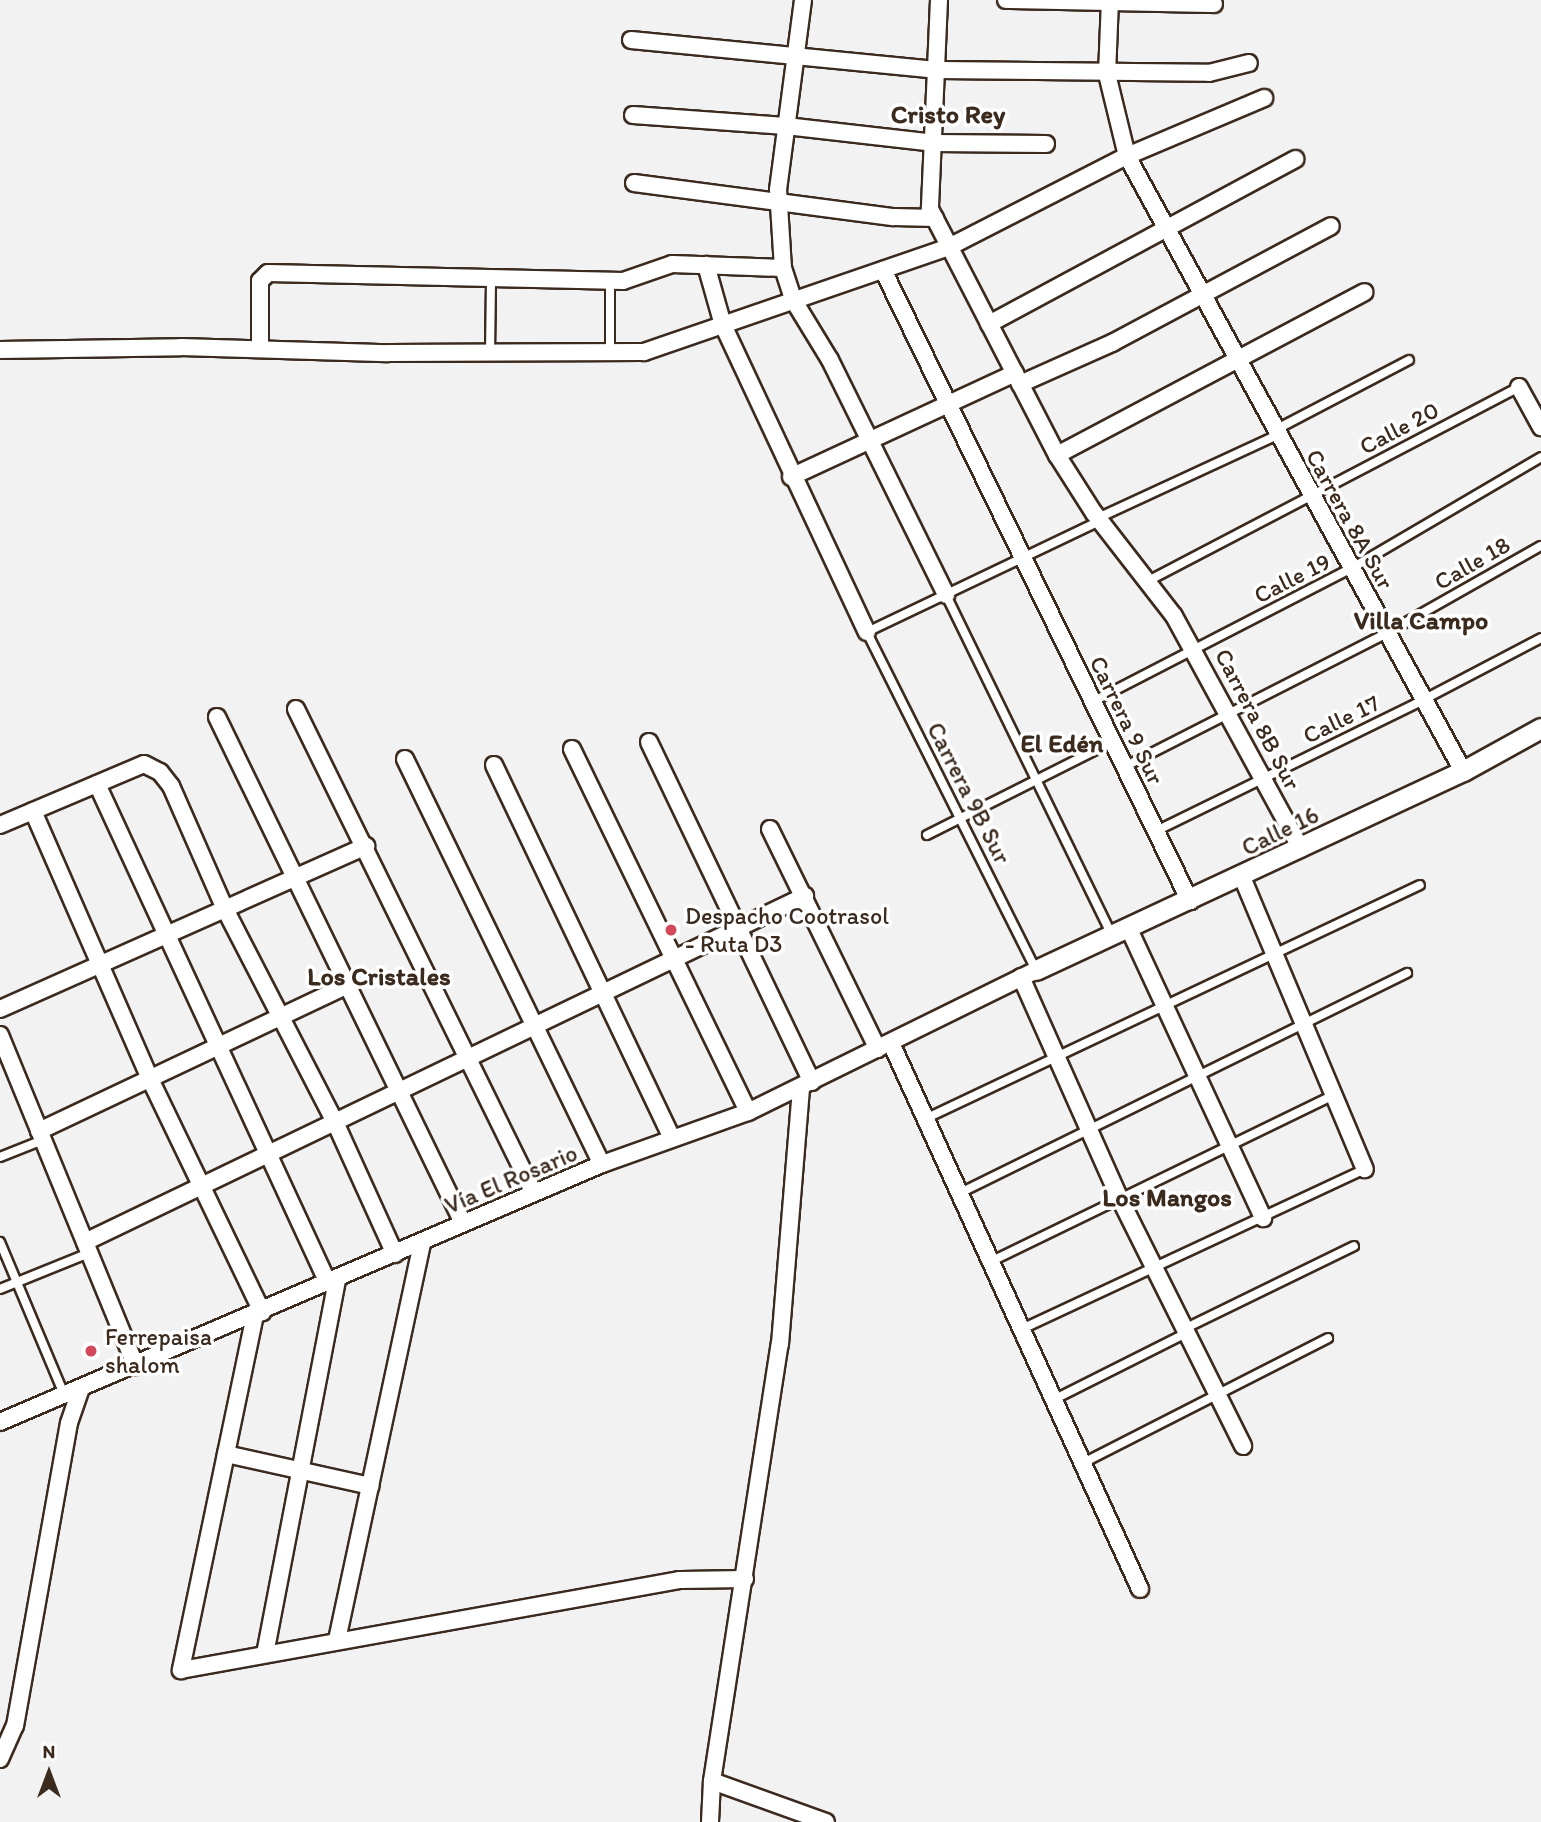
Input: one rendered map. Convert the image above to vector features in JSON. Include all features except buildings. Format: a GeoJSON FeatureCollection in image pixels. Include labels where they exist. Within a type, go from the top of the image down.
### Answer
{"type":"FeatureCollection","features":[{"type":"Feature","properties":{"kind":"street"},"geometry":{"type":"LineString","coordinates":[[803,0],[779,201],[783,268],[794,301],[870,442],[946,595]]}},
{"type":"Feature","properties":{"kind":"street"},"geometry":{"type":"LineString","coordinates":[[935,218],[930,209],[939,70],[939,0]]}},
{"type":"Feature","properties":{"kind":"street"},"geometry":{"type":"LineString","coordinates":[[1006,0],[1214,4]]}},
{"type":"Feature","properties":{"kind":"street","name":"Carrera 8A Sur"},"geometry":{"type":"LineString","coordinates":[[1110,1],[1107,74],[1127,156],[1463,771]]}},
{"type":"Feature","properties":{"kind":"street"},"geometry":{"type":"LineString","coordinates":[[631,40],[939,70],[1107,74],[1209,73],[1249,63]]}},
{"type":"Feature","properties":{"kind":"street"},"geometry":{"type":"LineString","coordinates":[[0,350],[644,352],[949,247],[1127,156],[1265,98]]}},
{"type":"Feature","properties":{"kind":"street"},"geometry":{"type":"LineString","coordinates":[[633,115],[786,126],[935,143],[1046,145]]}},
{"type":"Feature","properties":{"kind":"street"},"geometry":{"type":"LineString","coordinates":[[989,324],[1295,159]]}},
{"type":"Feature","properties":{"kind":"street"},"geometry":{"type":"LineString","coordinates":[[635,183],[935,218]]}},
{"type":"Feature","properties":{"kind":"street","name":"Carrera 8B Sur"},"geometry":{"type":"LineString","coordinates":[[935,218],[1057,455],[1099,520],[1148,581],[1194,649],[1301,849]]}},
{"type":"Feature","properties":{"kind":"street"},"geometry":{"type":"LineString","coordinates":[[791,477],[947,405],[1112,344],[1331,226]]}},
{"type":"Feature","properties":{"kind":"street"},"geometry":{"type":"LineString","coordinates":[[260,349],[260,281],[268,273],[610,281],[672,264],[783,268]]}},
{"type":"Feature","properties":{"kind":"street"},"geometry":{"type":"LineString","coordinates":[[706,265],[723,325],[791,477],[867,632]]}},
{"type":"Feature","properties":{"kind":"street","name":"Carrera 9 Sur"},"geometry":{"type":"LineString","coordinates":[[883,270],[1190,901]]}},
{"type":"Feature","properties":{"kind":"street"},"geometry":{"type":"LineString","coordinates":[[1057,455],[1366,292]]}},
{"type":"Feature","properties":{"kind":"street"},"geometry":{"type":"LineString","coordinates":[[1519,387],[1541,427]]}},
{"type":"Feature","properties":{"kind":"street"},"geometry":{"type":"LineString","coordinates":[[296,709],[366,846],[534,1193]]}},
{"type":"Feature","properties":{"kind":"street"},"geometry":{"type":"LineString","coordinates":[[216,717],[298,876],[463,1223]]}},
{"type":"Feature","properties":{"kind":"street","name":"Calle 16"},"geometry":{"type":"LineString","coordinates":[[1028,973],[1301,849],[1463,771],[1541,729]]}},
{"type":"Feature","properties":{"kind":"street"},"geometry":{"type":"LineString","coordinates":[[649,742],[741,927],[807,1085],[780,1344],[712,1781],[710,1822]]}},
{"type":"Feature","properties":{"kind":"street"},"geometry":{"type":"LineString","coordinates":[[572,749],[748,1112]]}},
{"type":"Feature","properties":{"kind":"street"},"geometry":{"type":"LineString","coordinates":[[405,760],[602,1164]]}},
{"type":"Feature","properties":{"kind":"street"},"geometry":{"type":"LineString","coordinates":[[0,825],[144,764],[160,772],[171,786],[225,908],[335,1122],[395,1254]]}},
{"type":"Feature","properties":{"kind":"street"},"geometry":{"type":"LineString","coordinates":[[494,765],[672,1138]]}},
{"type":"Feature","properties":{"kind":"street"},"geometry":{"type":"LineString","coordinates":[[97,784],[216,1048],[333,1281],[265,1654]]}},
{"type":"Feature","properties":{"kind":"street"},"geometry":{"type":"LineString","coordinates":[[33,811],[150,1079],[203,1186],[258,1313],[181,1670],[679,1580],[745,1579]]}},
{"type":"Feature","properties":{"kind":"street"},"geometry":{"type":"LineString","coordinates":[[769,829],[885,1046],[928,1118],[1140,1589]]}},
{"type":"Feature","properties":{"kind":"street"},"geometry":{"type":"LineString","coordinates":[[0,1009],[366,846]]}},
{"type":"Feature","properties":{"kind":"street"},"geometry":{"type":"LineString","coordinates":[[1242,877],[1365,1169]]}},
{"type":"Feature","properties":{"kind":"street"},"geometry":{"type":"LineString","coordinates":[[87,1248],[203,1186],[536,1028],[805,896]]}},
{"type":"Feature","properties":{"kind":"street"},"geometry":{"type":"LineString","coordinates":[[1121,933],[1163,1006],[1263,1218]]}},
{"type":"Feature","properties":{"kind":"street"},"geometry":{"type":"LineString","coordinates":[[1028,973],[1058,1057],[1088,1129],[1215,1395],[1243,1446]]}},
{"type":"Feature","properties":{"kind":"street","name":"Vía El Rosario"},"geometry":{"type":"LineString","coordinates":[[0,1422],[72,1394],[602,1164],[748,1112],[1028,973]]}},
{"type":"Feature","properties":{"kind":"street"},"geometry":{"type":"LineString","coordinates":[[41,1136],[150,1079],[350,984]]}},
{"type":"Feature","properties":{"kind":"street"},"geometry":{"type":"LineString","coordinates":[[0,1035],[136,1366]]}},
{"type":"Feature","properties":{"kind":"street"},"geometry":{"type":"LineString","coordinates":[[337,1640],[422,1242]]}},
{"type":"Feature","properties":{"kind":"street"},"geometry":{"type":"LineString","coordinates":[[0,1759],[15,1726],[72,1394]]}},
{"type":"Feature","properties":{"kind":"street"},"geometry":{"type":"LineString","coordinates":[[226,1454],[370,1486]]}},
{"type":"Feature","properties":{"kind":"street"},"geometry":{"type":"LineString","coordinates":[[712,1781],[826,1822]]}},
{"type":"Feature","properties":{"kind":"lane"},"geometry":{"type":"LineString","coordinates":[[490,353],[491,278]]}},
{"type":"Feature","properties":{"kind":"lane"},"geometry":{"type":"LineString","coordinates":[[610,281],[610,352]]}},
{"type":"Feature","properties":{"kind":"lane"},"geometry":{"type":"LineString","coordinates":[[867,632],[1022,559],[1276,433],[1409,360]]}},
{"type":"Feature","properties":{"kind":"lane","name":"Calle 20"},"geometry":{"type":"LineString","coordinates":[[1148,581],[1519,387]]}},
{"type":"Feature","properties":{"kind":"lane","name":"Calle 19"},"geometry":{"type":"LineString","coordinates":[[1092,702],[1352,568],[1541,457]]}},
{"type":"Feature","properties":{"kind":"lane","name":"Calle 18"},"geometry":{"type":"LineString","coordinates":[[1124,766],[1387,633],[1541,546]]}},
{"type":"Feature","properties":{"kind":"lane"},"geometry":{"type":"LineString","coordinates":[[946,595],[1035,780],[1121,933]]}},
{"type":"Feature","properties":{"kind":"lane","name":"Carrera 9B Sur"},"geometry":{"type":"LineString","coordinates":[[867,632],[960,818],[1028,973]]}},
{"type":"Feature","properties":{"kind":"lane","name":"Calle 17"},"geometry":{"type":"LineString","coordinates":[[1156,831],[1423,701],[1541,638]]}},
{"type":"Feature","properties":{"kind":"lane"},"geometry":{"type":"LineString","coordinates":[[928,835],[1112,742]]}},
{"type":"Feature","properties":{"kind":"lane"},"geometry":{"type":"LineString","coordinates":[[928,1118],[1420,885]]}},
{"type":"Feature","properties":{"kind":"lane"},"geometry":{"type":"LineString","coordinates":[[962,1192],[1407,973]]}},
{"type":"Feature","properties":{"kind":"lane"},"geometry":{"type":"LineString","coordinates":[[993,1261],[1334,1094]]}},
{"type":"Feature","properties":{"kind":"lane"},"geometry":{"type":"LineString","coordinates":[[0,1157],[41,1136]]}},
{"type":"Feature","properties":{"kind":"lane"},"geometry":{"type":"LineString","coordinates":[[1024,1328],[1365,1169]]}},
{"type":"Feature","properties":{"kind":"lane"},"geometry":{"type":"LineString","coordinates":[[0,1242],[16,1282],[72,1394]]}},
{"type":"Feature","properties":{"kind":"lane"},"geometry":{"type":"LineString","coordinates":[[1055,1399],[1354,1246]]}},
{"type":"Feature","properties":{"kind":"lane"},"geometry":{"type":"LineString","coordinates":[[0,1289],[87,1248]]}},
{"type":"Feature","properties":{"kind":"lane"},"geometry":{"type":"LineString","coordinates":[[1083,1463],[1328,1338]]}},
{"type":"Feature","properties":{"kind":"place","name":"Despacho Cootrasol - Ruta D3"},"geometry":{"type":"Point","coordinates":[671,930]}},
{"type":"Feature","properties":{"kind":"place","name":"Ferrepaisa shalom"},"geometry":{"type":"Point","coordinates":[91,1351]}},
{"type":"Feature","properties":{"kind":"district","name":"Cristo Rey"},"geometry":{"type":"Point","coordinates":[948,115]}},
{"type":"Feature","properties":{"kind":"district","name":"Villa Campo"},"geometry":{"type":"Point","coordinates":[1421,621]}},
{"type":"Feature","properties":{"kind":"district","name":"El Edén"},"geometry":{"type":"Point","coordinates":[1062,744]}},
{"type":"Feature","properties":{"kind":"district","name":"Los Cristales"},"geometry":{"type":"Point","coordinates":[379,977]}},
{"type":"Feature","properties":{"kind":"district","name":"Los Mangos"},"geometry":{"type":"Point","coordinates":[1167,1198]}}]}
